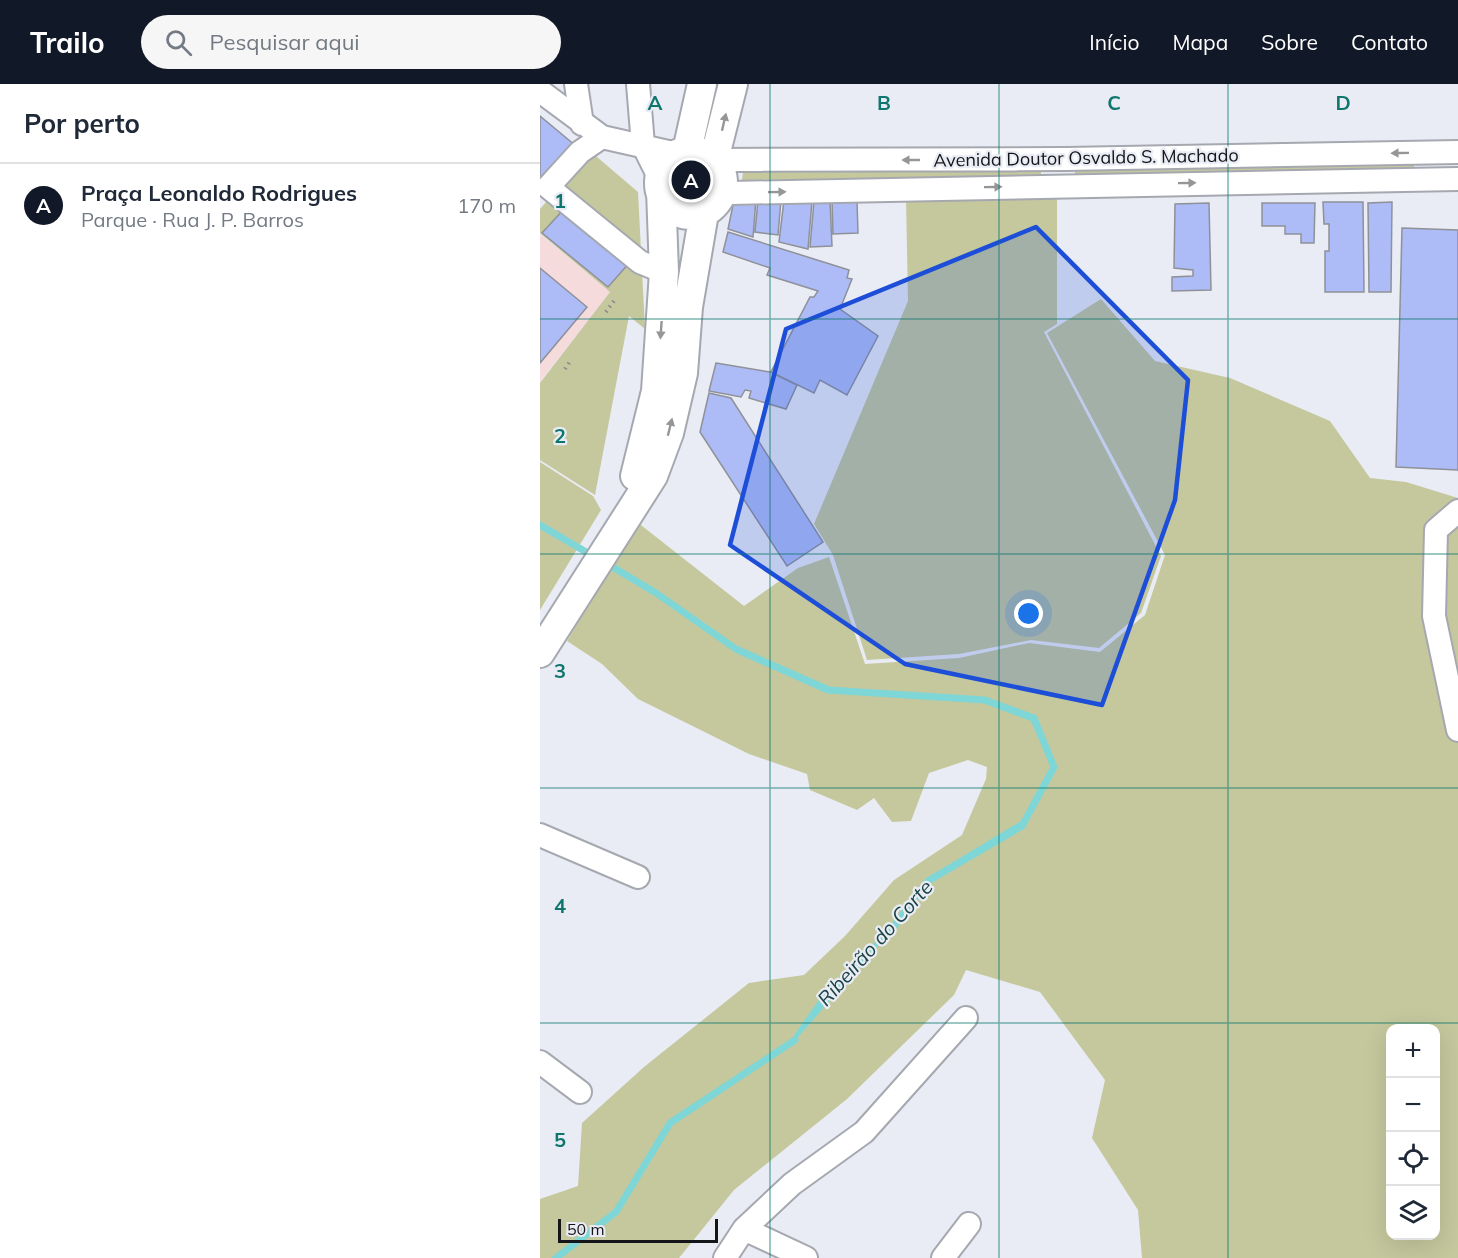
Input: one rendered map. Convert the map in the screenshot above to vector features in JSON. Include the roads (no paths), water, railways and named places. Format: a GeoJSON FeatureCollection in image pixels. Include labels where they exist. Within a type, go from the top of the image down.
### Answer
{"type":"FeatureCollection","features":[{"type":"Feature","properties":{"kind":"main road"},"geometry":{"type":"LineString","coordinates":[[682,152],[702,84]]}},
{"type":"Feature","properties":{"kind":"main road"},"geometry":{"type":"LineString","coordinates":[[540,674],[545,646],[652,476],[669,433],[683,373],[688,307],[696,249],[722,178],[714,160],[733,84]]}},
{"type":"Feature","properties":{"kind":"main road"},"geometry":{"type":"LineString","coordinates":[[627,517],[657,391],[664,272],[660,184],[669,159],[682,152],[697,151],[714,160]]}},
{"type":"Feature","properties":{"kind":"main road"},"geometry":{"type":"LineString","coordinates":[[660,184],[672,208],[682,213],[712,205]]}},
{"type":"Feature","properties":{"kind":"street"},"geometry":{"type":"LineString","coordinates":[[576,84],[582,124]]}},
{"type":"Feature","properties":{"kind":"street"},"geometry":{"type":"LineString","coordinates":[[638,84],[643,145],[660,184]]}},
{"type":"Feature","properties":{"kind":"street"},"geometry":{"type":"LineString","coordinates":[[540,91],[602,137],[682,152]]}},
{"type":"Feature","properties":{"kind":"street"},"geometry":{"type":"LineString","coordinates":[[602,137],[580,152],[544,192],[640,262],[664,272]]}},
{"type":"Feature","properties":{"kind":"street","name":"Avenida Doutor Osvaldo S. Machado"},"geometry":{"type":"LineString","coordinates":[[714,160],[1066,159],[1458,152]]}},
{"type":"Feature","properties":{"kind":"street"},"geometry":{"type":"LineString","coordinates":[[1064,185],[1066,159]]}},
{"type":"Feature","properties":{"kind":"street","name":"Avenida Doutor Osvaldo S. Machado"},"geometry":{"type":"LineString","coordinates":[[712,205],[730,193],[1458,179]]}},
{"type":"Feature","properties":{"kind":"street"},"geometry":{"type":"LineString","coordinates":[[1458,511],[1436,530],[1434,616],[1458,730]]}},
{"type":"Feature","properties":{"kind":"street"},"geometry":{"type":"LineString","coordinates":[[540,835],[638,877]]}},
{"type":"Feature","properties":{"kind":"street"},"geometry":{"type":"LineString","coordinates":[[725,1258],[744,1229],[792,1184],[864,1132],[966,1018]]}},
{"type":"Feature","properties":{"kind":"street"},"geometry":{"type":"LineString","coordinates":[[540,1062],[580,1092]]}},
{"type":"Feature","properties":{"kind":"street"},"geometry":{"type":"LineString","coordinates":[[943,1258],[969,1224]]}},
{"type":"Feature","properties":{"kind":"street"},"geometry":{"type":"LineString","coordinates":[[744,1229],[806,1258]]}},
{"type":"Feature","properties":{"kind":"water"},"geometry":{"type":"Polygon","coordinates":[[[540,525],[656,593],[736,649],[829,690],[985,700],[1034,718],[1054,767],[1022,826],[928,881],[897,924],[792,1044],[670,1123],[616,1212],[556,1258],[551,1258],[614,1210],[668,1121],[790,1041],[823,994],[894,923],[927,878],[1021,821],[1051,767],[1031,721],[983,703],[826,693],[736,653],[655,595],[540,529],[540,525]]]}},
{"type":"Feature","properties":{"kind":"waterway","name":"Ribeirão do Corte"},"geometry":{"type":"LineString","coordinates":[[540,525],[593,556]]}},
{"type":"Feature","properties":{"kind":"waterway","name":"Ribeirão do Corte"},"geometry":{"type":"LineString","coordinates":[[606,563],[656,593],[736,649],[829,690],[985,700],[1034,718],[1054,767],[1022,826],[928,881],[891,930]]}},
{"type":"Feature","properties":{"kind":"waterway","name":"Ribeirão do Corte"},"geometry":{"type":"LineString","coordinates":[[556,1258],[616,1212],[670,1123],[795,1040]]}},
{"type":"Feature","properties":{"kind":"place","name":"Praça Leonaldo Rodrigues"},"geometry":{"type":"Point","coordinates":[691,180]}}]}
